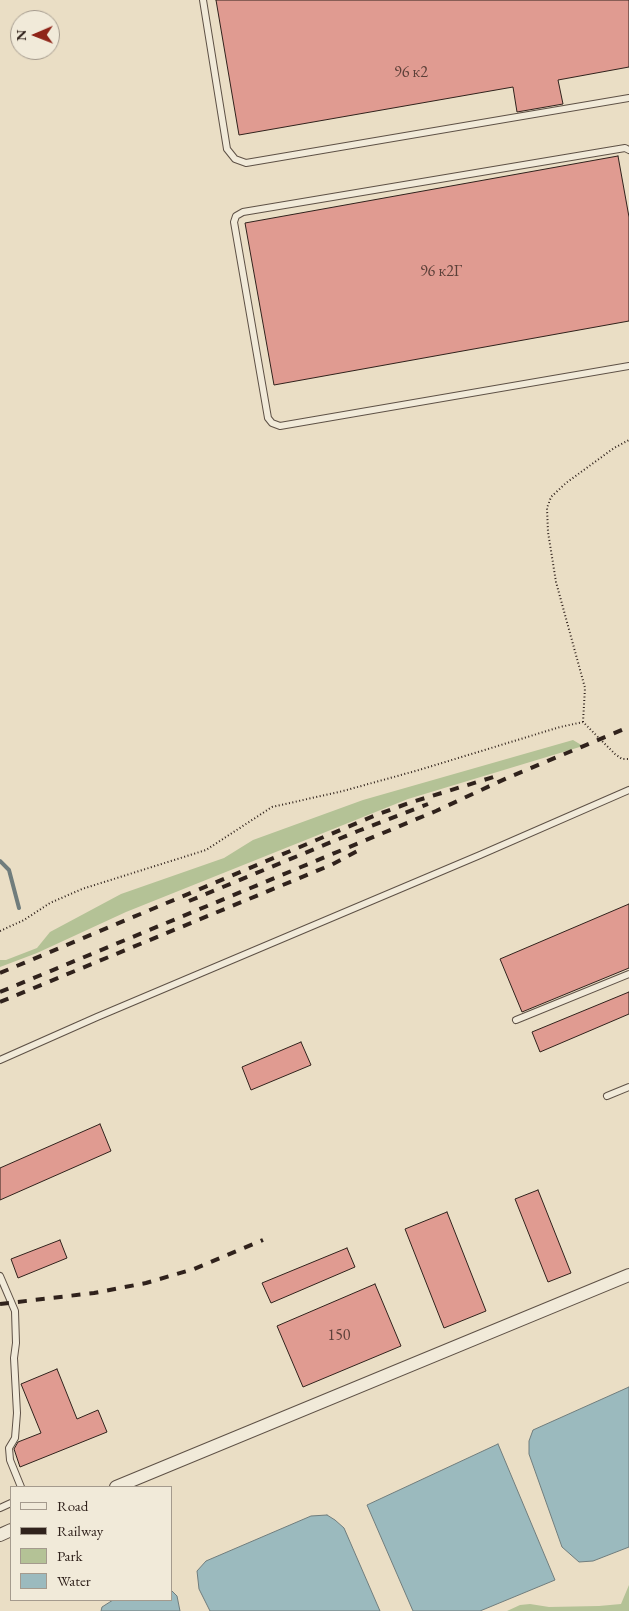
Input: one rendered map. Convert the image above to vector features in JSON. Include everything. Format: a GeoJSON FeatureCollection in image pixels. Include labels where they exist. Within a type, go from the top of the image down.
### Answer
{"type":"FeatureCollection","features":[{"type":"Feature","properties":{"kind":"street"},"geometry":{"type":"LineString","coordinates":[[118,1486],[629,1275]]}},
{"type":"Feature","properties":{"kind":"lane"},"geometry":{"type":"LineString","coordinates":[[203,0],[227,149],[235,159],[246,163],[629,98]]}},
{"type":"Feature","properties":{"kind":"lane"},"geometry":{"type":"LineString","coordinates":[[629,150],[625,148],[243,212],[236,216],[234,222],[268,418],[272,423],[280,426],[629,366]]}},
{"type":"Feature","properties":{"kind":"lane"},"geometry":{"type":"LineString","coordinates":[[0,1060],[97,1017],[489,852],[629,790]]}},
{"type":"Feature","properties":{"kind":"lane"},"geometry":{"type":"LineString","coordinates":[[516,1020],[629,974]]}},
{"type":"Feature","properties":{"kind":"lane"},"geometry":{"type":"LineString","coordinates":[[607,1096],[629,1087]]}},
{"type":"Feature","properties":{"kind":"lane"},"geometry":{"type":"LineString","coordinates":[[0,1276],[15,1311],[16,1344],[14,1358],[17,1413],[15,1438],[9,1448],[10,1460],[21,1486]]}},
{"type":"Feature","properties":{"kind":"path"},"geometry":{"type":"LineString","coordinates":[[629,440],[614,448],[566,483],[551,497],[547,508],[548,532],[556,582],[585,688],[583,722],[615,754],[622,759],[629,759]]}},
{"type":"Feature","properties":{"kind":"path"},"geometry":{"type":"LineString","coordinates":[[0,931],[24,920],[50,903],[82,889],[206,850],[272,807],[352,788],[560,727],[583,722]]}},
{"type":"Feature","properties":{"kind":"green space"},"geometry":{"type":"Polygon","coordinates":[[[573,740],[583,746],[408,799],[126,912],[37,953],[0,967],[0,960],[6,960],[37,948],[50,932],[121,894],[224,858],[253,840],[363,800],[573,740]]]}},
{"type":"Feature","properties":{"kind":"green space"},"geometry":{"type":"Polygon","coordinates":[[[629,1585],[629,1611],[507,1611],[520,1605],[530,1604],[549,1607],[621,1604],[629,1585]]]}},
{"type":"Feature","properties":{"kind":"water"},"geometry":{"type":"Polygon","coordinates":[[[629,1387],[629,1547],[593,1561],[579,1562],[562,1547],[529,1454],[529,1441],[533,1430],[629,1387]]]}},
{"type":"Feature","properties":{"kind":"water"},"geometry":{"type":"Polygon","coordinates":[[[498,1444],[555,1580],[480,1611],[413,1611],[367,1505],[498,1444]]]}},
{"type":"Feature","properties":{"kind":"water"},"geometry":{"type":"Polygon","coordinates":[[[327,1515],[344,1528],[380,1611],[210,1611],[199,1589],[197,1571],[206,1561],[311,1516],[327,1515]]]}},
{"type":"Feature","properties":{"kind":"water"},"geometry":{"type":"Polygon","coordinates":[[[172,1591],[177,1596],[180,1611],[101,1611],[102,1607],[111,1601],[172,1601],[172,1591]]]}},
{"type":"Feature","properties":{"kind":"building"},"geometry":{"type":"Polygon","coordinates":[[[216,0],[629,0],[629,67],[558,80],[563,104],[517,112],[513,87],[239,135],[216,0]]]}},
{"type":"Feature","properties":{"kind":"building"},"geometry":{"type":"Polygon","coordinates":[[[618,156],[629,217],[629,321],[274,385],[245,223],[618,156]]]}},
{"type":"Feature","properties":{"kind":"building"},"geometry":{"type":"Polygon","coordinates":[[[629,904],[629,968],[522,1012],[500,959],[629,904]]]}},
{"type":"Feature","properties":{"kind":"building"},"geometry":{"type":"Polygon","coordinates":[[[629,992],[629,1014],[540,1052],[532,1032],[629,992]]]}},
{"type":"Feature","properties":{"kind":"building"},"geometry":{"type":"Polygon","coordinates":[[[301,1042],[311,1065],[251,1090],[242,1067],[301,1042]]]}},
{"type":"Feature","properties":{"kind":"building"},"geometry":{"type":"Polygon","coordinates":[[[100,1124],[111,1151],[0,1200],[0,1168],[100,1124]]]}},
{"type":"Feature","properties":{"kind":"building"},"geometry":{"type":"Polygon","coordinates":[[[538,1190],[571,1273],[548,1282],[515,1199],[538,1190]]]}},
{"type":"Feature","properties":{"kind":"building"},"geometry":{"type":"Polygon","coordinates":[[[447,1212],[486,1311],[444,1328],[405,1229],[447,1212]]]}},
{"type":"Feature","properties":{"kind":"building"},"geometry":{"type":"Polygon","coordinates":[[[60,1240],[67,1258],[18,1278],[11,1259],[60,1240]]]}},
{"type":"Feature","properties":{"kind":"building"},"geometry":{"type":"Polygon","coordinates":[[[347,1248],[355,1267],[271,1303],[262,1283],[347,1248]]]}},
{"type":"Feature","properties":{"kind":"building"},"geometry":{"type":"Polygon","coordinates":[[[375,1284],[401,1346],[303,1387],[277,1326],[375,1284]]]}},
{"type":"Feature","properties":{"kind":"building"},"geometry":{"type":"Polygon","coordinates":[[[57,1369],[77,1419],[98,1410],[107,1432],[20,1467],[14,1449],[18,1442],[41,1433],[21,1384],[57,1369]]]}},
{"type":"Feature","properties":{"kind":"waterway"},"geometry":{"type":"LineString","coordinates":[[0,861],[9,870],[19,908]]}},
{"type":"Feature","properties":{"kind":"railway"},"geometry":{"type":"LineString","coordinates":[[0,992],[436,811],[507,778],[629,727]]}},
{"type":"Feature","properties":{"kind":"railway"},"geometry":{"type":"LineString","coordinates":[[0,973],[376,815],[500,775]]}},
{"type":"Feature","properties":{"kind":"railway"},"geometry":{"type":"LineString","coordinates":[[189,901],[428,804]]}},
{"type":"Feature","properties":{"kind":"railway"},"geometry":{"type":"LineString","coordinates":[[0,1002],[331,865],[361,849]]}},
{"type":"Feature","properties":{"kind":"railway"},"geometry":{"type":"LineString","coordinates":[[0,1304],[94,1293],[146,1283],[194,1269],[263,1240]]}}]}
